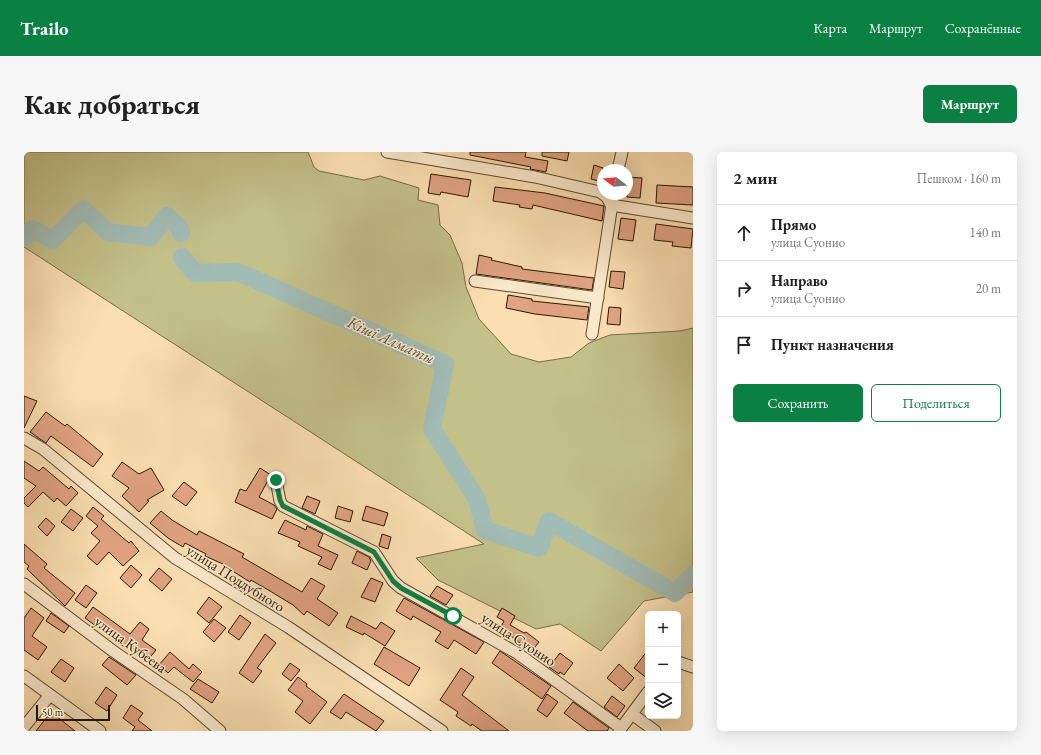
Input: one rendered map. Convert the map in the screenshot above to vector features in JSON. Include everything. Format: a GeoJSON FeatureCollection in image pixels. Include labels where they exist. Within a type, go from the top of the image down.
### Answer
{"type":"FeatureCollection","features":[{"type":"Feature","properties":{"kind":"street"},"geometry":{"type":"LineString","coordinates":[[387,152],[536,177],[600,192],[607,197],[611,206]]}},
{"type":"Feature","properties":{"kind":"street"},"geometry":{"type":"LineString","coordinates":[[619,164],[622,152]]}},
{"type":"Feature","properties":{"kind":"street"},"geometry":{"type":"LineString","coordinates":[[592,334],[612,200]]}},
{"type":"Feature","properties":{"kind":"street"},"geometry":{"type":"LineString","coordinates":[[611,206],[693,218]]}},
{"type":"Feature","properties":{"kind":"street"},"geometry":{"type":"LineString","coordinates":[[475,281],[598,298]]}},
{"type":"Feature","properties":{"kind":"street","name":"улица Поддубного"},"geometry":{"type":"LineString","coordinates":[[24,438],[43,449],[175,558],[288,627],[442,731]]}},
{"type":"Feature","properties":{"kind":"street","name":"улица Суонио"},"geometry":{"type":"LineString","coordinates":[[276,480],[280,500],[283,506],[374,552],[393,581],[401,588],[517,653],[620,729]]}},
{"type":"Feature","properties":{"kind":"street","name":"улица Кубеева"},"geometry":{"type":"LineString","coordinates":[[24,584],[113,651],[183,699],[220,731]]}},
{"type":"Feature","properties":{"kind":"street"},"geometry":{"type":"LineString","coordinates":[[681,663],[693,666]]}},
{"type":"Feature","properties":{"kind":"street"},"geometry":{"type":"LineString","coordinates":[[24,676],[100,731]]}},
{"type":"Feature","properties":{"kind":"street"},"geometry":{"type":"LineString","coordinates":[[24,727],[50,695]]}},
{"type":"Feature","properties":{"kind":"street"},"geometry":{"type":"LineString","coordinates":[[620,729],[645,696]]}},
{"type":"Feature","properties":{"kind":"street"},"geometry":{"type":"LineString","coordinates":[[632,714],[655,731]]}},
{"type":"Feature","properties":{"kind":"shaded area"},"geometry":{"type":"Polygon","coordinates":[[[24,152],[308,152],[314,167],[319,171],[364,180],[380,176],[419,188],[418,200],[438,205],[440,225],[450,235],[462,263],[466,287],[479,319],[511,354],[539,362],[571,357],[589,343],[610,335],[680,331],[693,328],[693,592],[644,601],[601,651],[560,624],[536,629],[438,580],[416,558],[484,544],[24,247],[24,152]]]}},
{"type":"Feature","properties":{"kind":"building"},"geometry":{"type":"Polygon","coordinates":[[[470,152],[526,152],[525,157],[548,161],[546,172],[530,169],[531,167],[470,155],[470,152]]]}},
{"type":"Feature","properties":{"kind":"building"},"geometry":{"type":"Polygon","coordinates":[[[542,152],[569,152],[567,161],[542,156],[542,152]]]}},
{"type":"Feature","properties":{"kind":"building"},"geometry":{"type":"Polygon","coordinates":[[[594,165],[597,166],[597,180],[591,179],[594,165]]]}},
{"type":"Feature","properties":{"kind":"building"},"geometry":{"type":"Polygon","coordinates":[[[431,174],[471,180],[468,197],[441,192],[440,195],[428,193],[431,174]]]}},
{"type":"Feature","properties":{"kind":"building"},"geometry":{"type":"Polygon","coordinates":[[[633,177],[642,178],[640,198],[633,197],[633,177]]]}},
{"type":"Feature","properties":{"kind":"building"},"geometry":{"type":"Polygon","coordinates":[[[657,185],[693,187],[693,205],[656,203],[657,185]]]}},
{"type":"Feature","properties":{"kind":"building"},"geometry":{"type":"Polygon","coordinates":[[[495,187],[545,193],[604,206],[602,221],[533,205],[532,209],[519,207],[520,205],[493,201],[495,187]]]}},
{"type":"Feature","properties":{"kind":"building"},"geometry":{"type":"Polygon","coordinates":[[[621,218],[636,220],[633,241],[618,239],[621,218]]]}},
{"type":"Feature","properties":{"kind":"building"},"geometry":{"type":"Polygon","coordinates":[[[656,224],[693,229],[691,248],[672,246],[673,242],[654,240],[656,224]]]}},
{"type":"Feature","properties":{"kind":"building"},"geometry":{"type":"Polygon","coordinates":[[[479,255],[492,258],[491,260],[522,267],[522,269],[594,278],[592,290],[476,274],[479,255]]]}},
{"type":"Feature","properties":{"kind":"building"},"geometry":{"type":"Polygon","coordinates":[[[611,271],[625,272],[623,289],[609,287],[611,271]]]}},
{"type":"Feature","properties":{"kind":"building"},"geometry":{"type":"Polygon","coordinates":[[[508,295],[532,299],[532,301],[589,307],[587,320],[535,314],[506,308],[508,295]]]}},
{"type":"Feature","properties":{"kind":"building"},"geometry":{"type":"Polygon","coordinates":[[[609,307],[621,308],[620,325],[607,324],[609,307]]]}},
{"type":"Feature","properties":{"kind":"building"},"geometry":{"type":"Polygon","coordinates":[[[24,396],[37,401],[24,428],[24,396]]]}},
{"type":"Feature","properties":{"kind":"building"},"geometry":{"type":"Polygon","coordinates":[[[46,412],[65,426],[67,424],[103,454],[93,467],[51,436],[46,443],[30,432],[46,412]]]}},
{"type":"Feature","properties":{"kind":"building"},"geometry":{"type":"Polygon","coordinates":[[[24,461],[39,471],[43,467],[69,489],[71,486],[78,493],[66,506],[57,498],[54,502],[43,492],[28,507],[24,503],[24,498],[36,486],[24,478],[24,461]]]}},
{"type":"Feature","properties":{"kind":"building"},"geometry":{"type":"Polygon","coordinates":[[[122,462],[139,474],[151,468],[164,490],[147,500],[149,501],[139,512],[122,496],[129,488],[112,476],[122,462]]]}},
{"type":"Feature","properties":{"kind":"building"},"geometry":{"type":"Polygon","coordinates":[[[260,468],[271,475],[259,497],[274,505],[277,509],[272,519],[235,502],[240,489],[246,491],[260,468]]]}},
{"type":"Feature","properties":{"kind":"building"},"geometry":{"type":"Polygon","coordinates":[[[184,482],[197,492],[186,506],[172,496],[184,482]]]}},
{"type":"Feature","properties":{"kind":"building"},"geometry":{"type":"Polygon","coordinates":[[[307,496],[320,501],[315,514],[302,508],[307,496]]]}},
{"type":"Feature","properties":{"kind":"building"},"geometry":{"type":"Polygon","coordinates":[[[338,506],[353,511],[350,522],[335,518],[338,506]]]}},
{"type":"Feature","properties":{"kind":"building"},"geometry":{"type":"Polygon","coordinates":[[[366,506],[388,513],[384,526],[362,520],[366,506]]]}},
{"type":"Feature","properties":{"kind":"building"},"geometry":{"type":"Polygon","coordinates":[[[93,507],[104,516],[101,519],[129,543],[131,541],[139,551],[123,566],[109,552],[97,565],[87,556],[100,541],[91,533],[98,526],[86,516],[93,507]]]}},
{"type":"Feature","properties":{"kind":"building"},"geometry":{"type":"Polygon","coordinates":[[[71,509],[83,518],[73,531],[61,522],[71,509]]]}},
{"type":"Feature","properties":{"kind":"building"},"geometry":{"type":"Polygon","coordinates":[[[161,511],[172,520],[197,535],[199,531],[244,554],[242,557],[302,592],[311,578],[325,586],[317,599],[338,613],[329,626],[307,611],[304,615],[293,605],[251,580],[250,582],[223,564],[205,556],[206,554],[185,543],[183,547],[168,538],[150,523],[161,511]]]}},
{"type":"Feature","properties":{"kind":"building"},"geometry":{"type":"Polygon","coordinates":[[[46,518],[55,526],[47,536],[38,527],[46,518]]]}},
{"type":"Feature","properties":{"kind":"building"},"geometry":{"type":"Polygon","coordinates":[[[285,520],[306,530],[307,526],[323,534],[318,546],[338,555],[331,570],[318,564],[322,557],[298,546],[300,542],[278,533],[285,520]]]}},
{"type":"Feature","properties":{"kind":"building"},"geometry":{"type":"Polygon","coordinates":[[[382,534],[391,537],[388,549],[379,546],[382,534]]]}},
{"type":"Feature","properties":{"kind":"building"},"geometry":{"type":"Polygon","coordinates":[[[24,544],[47,564],[44,568],[75,593],[65,606],[27,569],[29,566],[24,562],[24,544]]]}},
{"type":"Feature","properties":{"kind":"building"},"geometry":{"type":"Polygon","coordinates":[[[357,551],[369,557],[371,561],[367,570],[352,563],[357,551]]]}},
{"type":"Feature","properties":{"kind":"building"},"geometry":{"type":"Polygon","coordinates":[[[131,565],[142,575],[131,588],[120,578],[131,565]]]}},
{"type":"Feature","properties":{"kind":"building"},"geometry":{"type":"Polygon","coordinates":[[[159,568],[172,579],[162,591],[149,580],[159,568]]]}},
{"type":"Feature","properties":{"kind":"building"},"geometry":{"type":"Polygon","coordinates":[[[371,578],[383,583],[375,602],[361,597],[371,578]]]}},
{"type":"Feature","properties":{"kind":"building"},"geometry":{"type":"Polygon","coordinates":[[[86,585],[97,593],[86,608],[75,600],[86,585]]]}},
{"type":"Feature","properties":{"kind":"building"},"geometry":{"type":"Polygon","coordinates":[[[437,586],[453,595],[446,605],[430,596],[437,586]]]}},
{"type":"Feature","properties":{"kind":"building"},"geometry":{"type":"Polygon","coordinates":[[[209,597],[222,607],[209,623],[197,613],[209,597]]]}},
{"type":"Feature","properties":{"kind":"building"},"geometry":{"type":"Polygon","coordinates":[[[404,598],[484,642],[476,654],[454,640],[448,649],[435,641],[441,632],[413,616],[411,620],[396,611],[404,598]]]}},
{"type":"Feature","properties":{"kind":"building"},"geometry":{"type":"Polygon","coordinates":[[[93,607],[130,634],[140,622],[149,629],[142,640],[156,650],[147,661],[128,647],[127,649],[85,618],[93,607]]]}},
{"type":"Feature","properties":{"kind":"building"},"geometry":{"type":"Polygon","coordinates":[[[31,608],[44,618],[32,636],[47,647],[38,660],[24,650],[24,618],[31,608]]]}},
{"type":"Feature","properties":{"kind":"building"},"geometry":{"type":"Polygon","coordinates":[[[502,608],[515,616],[510,625],[524,633],[526,632],[539,642],[531,652],[511,636],[509,639],[498,632],[504,621],[497,617],[502,608]]]}},
{"type":"Feature","properties":{"kind":"building"},"geometry":{"type":"Polygon","coordinates":[[[51,613],[69,626],[64,633],[46,621],[51,613]]]}},
{"type":"Feature","properties":{"kind":"building"},"geometry":{"type":"Polygon","coordinates":[[[240,615],[251,623],[239,640],[228,632],[240,615]]]}},
{"type":"Feature","properties":{"kind":"building"},"geometry":{"type":"Polygon","coordinates":[[[351,616],[376,629],[381,622],[395,631],[385,646],[364,633],[363,635],[346,627],[351,616]]]}},
{"type":"Feature","properties":{"kind":"building"},"geometry":{"type":"Polygon","coordinates":[[[214,619],[226,628],[214,642],[203,632],[214,619]]]}},
{"type":"Feature","properties":{"kind":"building"},"geometry":{"type":"Polygon","coordinates":[[[265,634],[276,643],[257,668],[262,671],[253,683],[239,673],[265,634]]]}},
{"type":"Feature","properties":{"kind":"building"},"geometry":{"type":"Polygon","coordinates":[[[384,647],[420,668],[409,686],[374,664],[384,647]]]}},
{"type":"Feature","properties":{"kind":"building"},"geometry":{"type":"Polygon","coordinates":[[[500,651],[551,686],[542,699],[492,663],[500,651]]]}},
{"type":"Feature","properties":{"kind":"building"},"geometry":{"type":"Polygon","coordinates":[[[170,652],[189,669],[193,664],[202,672],[193,682],[174,667],[168,673],[159,665],[170,652]]]}},
{"type":"Feature","properties":{"kind":"building"},"geometry":{"type":"Polygon","coordinates":[[[560,653],[573,663],[564,675],[560,672],[559,674],[549,667],[560,653]]]}},
{"type":"Feature","properties":{"kind":"building"},"geometry":{"type":"Polygon","coordinates":[[[645,654],[645,677],[634,668],[645,654]]]}},
{"type":"Feature","properties":{"kind":"building"},"geometry":{"type":"Polygon","coordinates":[[[109,657],[136,675],[127,685],[102,665],[109,657]]]}},
{"type":"Feature","properties":{"kind":"building"},"geometry":{"type":"Polygon","coordinates":[[[61,659],[74,668],[65,682],[51,672],[61,659]]]}},
{"type":"Feature","properties":{"kind":"building"},"geometry":{"type":"Polygon","coordinates":[[[290,663],[300,670],[291,681],[282,674],[290,663]]]}},
{"type":"Feature","properties":{"kind":"building"},"geometry":{"type":"Polygon","coordinates":[[[619,664],[634,678],[623,691],[607,678],[619,664]]]}},
{"type":"Feature","properties":{"kind":"building"},"geometry":{"type":"Polygon","coordinates":[[[461,668],[474,677],[462,695],[509,731],[482,731],[456,716],[458,712],[440,700],[461,668]]]}},
{"type":"Feature","properties":{"kind":"building"},"geometry":{"type":"Polygon","coordinates":[[[298,677],[307,684],[306,686],[327,702],[310,724],[295,712],[303,701],[288,690],[298,677]]]}},
{"type":"Feature","properties":{"kind":"building"},"geometry":{"type":"Polygon","coordinates":[[[198,679],[219,692],[212,703],[190,689],[198,679]]]}},
{"type":"Feature","properties":{"kind":"building"},"geometry":{"type":"Polygon","coordinates":[[[106,687],[117,695],[107,711],[95,703],[106,687]]]}},
{"type":"Feature","properties":{"kind":"building"},"geometry":{"type":"Polygon","coordinates":[[[344,694],[384,721],[376,731],[346,712],[341,719],[330,712],[344,694]]]}},
{"type":"Feature","properties":{"kind":"building"},"geometry":{"type":"Polygon","coordinates":[[[547,694],[558,702],[547,717],[537,710],[547,694]]]}},
{"type":"Feature","properties":{"kind":"building"},"geometry":{"type":"Polygon","coordinates":[[[612,696],[625,706],[617,717],[604,707],[612,696]]]}},
{"type":"Feature","properties":{"kind":"building"},"geometry":{"type":"Polygon","coordinates":[[[573,702],[609,728],[607,731],[588,731],[564,713],[573,702]]]}},
{"type":"Feature","properties":{"kind":"building"},"geometry":{"type":"Polygon","coordinates":[[[131,705],[143,713],[138,720],[152,731],[132,731],[135,727],[123,718],[131,705]]]}},
{"type":"Feature","properties":{"kind":"building"},"geometry":{"type":"Polygon","coordinates":[[[51,712],[75,731],[36,731],[51,712]]]}},
{"type":"Feature","properties":{"kind":"waterway","name":"Кіші Алматы"},"geometry":{"type":"LineString","coordinates":[[24,238],[32,229],[53,240],[83,209],[108,232],[151,237],[167,216],[179,227],[181,233]]}},
{"type":"Feature","properties":{"kind":"waterway","name":"Кіші Алматы"},"geometry":{"type":"LineString","coordinates":[[182,257],[195,273],[238,272],[445,364],[432,429],[477,499],[485,530],[539,548],[549,521],[675,593],[693,575]]}},
{"type":"Feature","properties":{"kind":"route"},"geometry":{"type":"LineString","coordinates":[[276,480],[280,500],[283,506],[303,518],[374,552],[393,581],[401,588],[453,616]]}}]}
